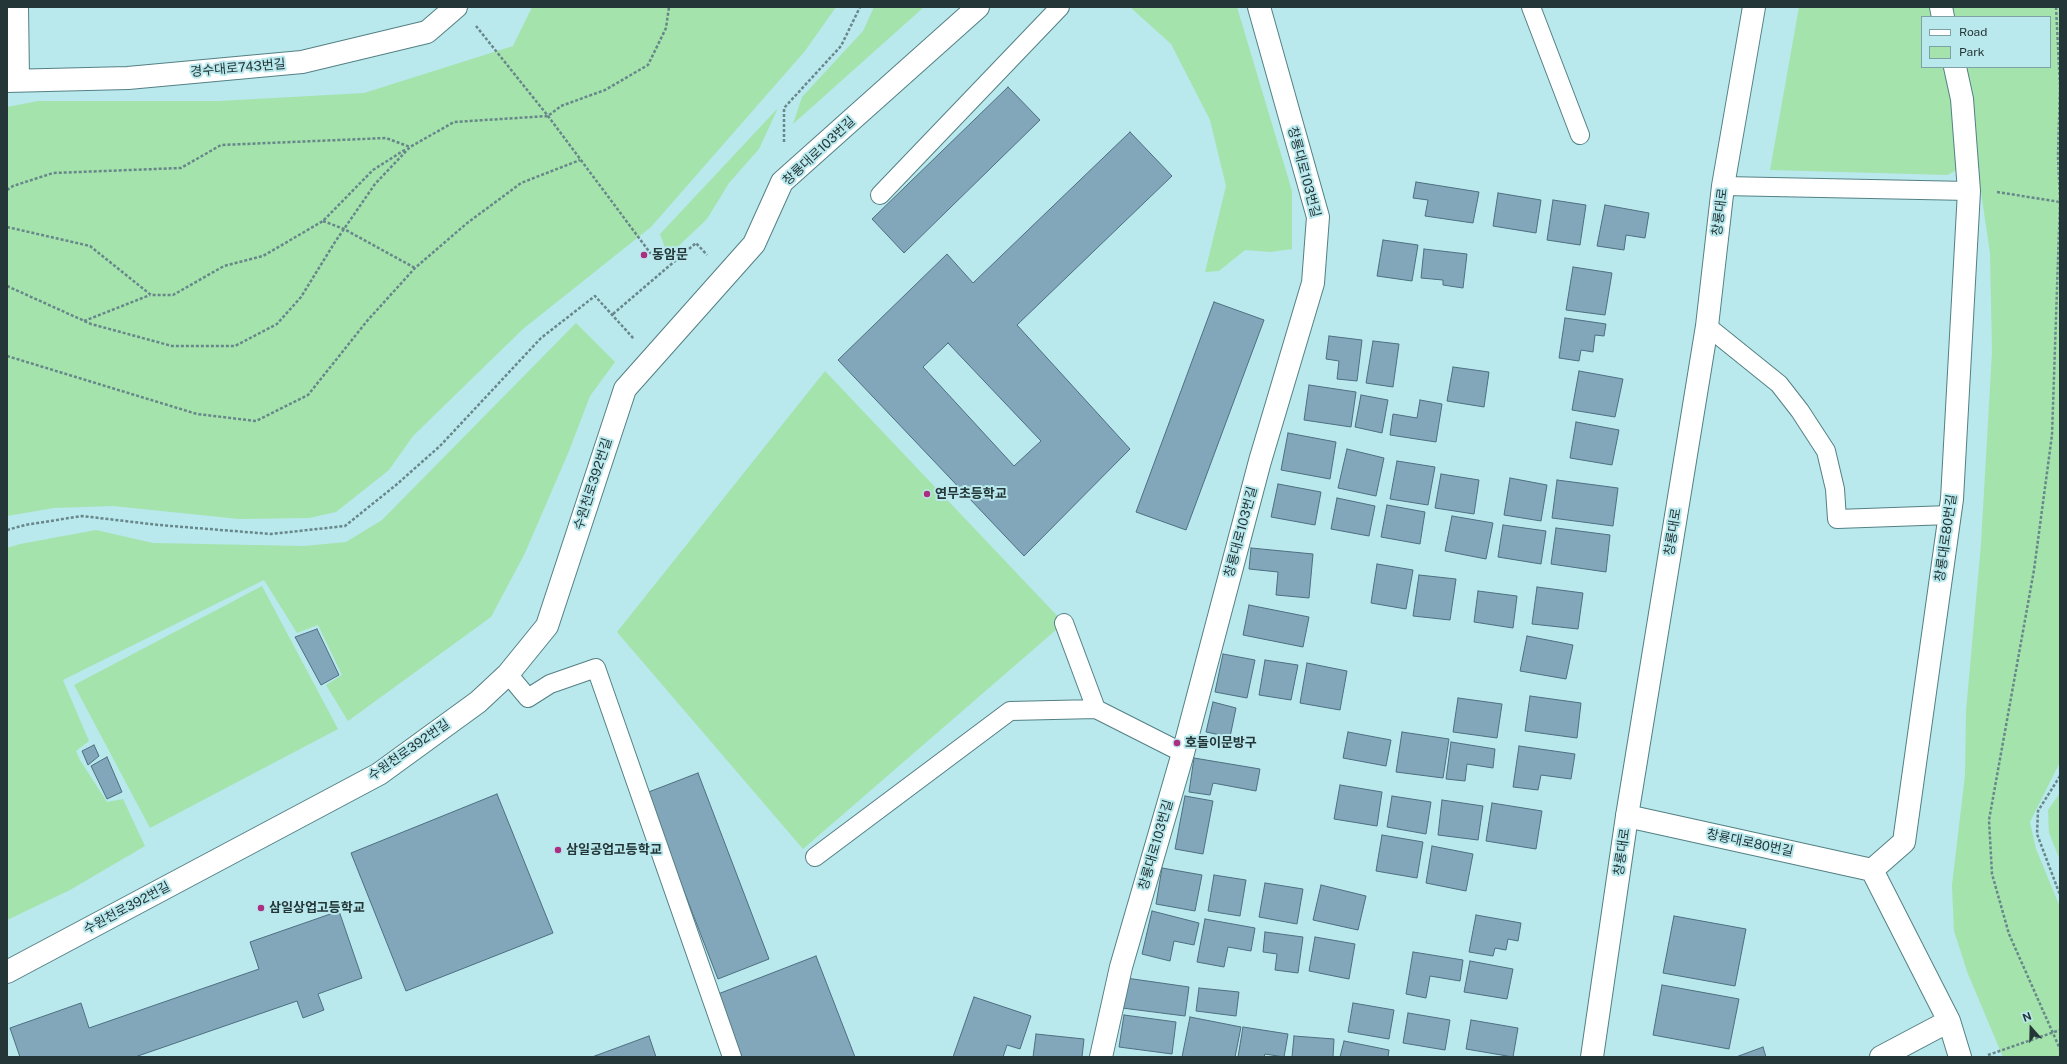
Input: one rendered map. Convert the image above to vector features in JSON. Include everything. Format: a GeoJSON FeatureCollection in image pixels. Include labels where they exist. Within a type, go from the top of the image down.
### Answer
{"type":"FeatureCollection","features":[{"type":"Feature","properties":{"kind":"street"},"geometry":{"type":"LineString","coordinates":[[13,80],[17,7]]}},
{"type":"Feature","properties":{"kind":"street","name":"경수대로743번길"},"geometry":{"type":"LineString","coordinates":[[13,80],[128,78],[302,62],[427,32],[456,7]]}},
{"type":"Feature","properties":{"kind":"street","name":"창룡대로103번길"},"geometry":{"type":"LineString","coordinates":[[625,389],[754,244],[782,182],[978,7]]}},
{"type":"Feature","properties":{"kind":"street","name":"창룡대로103번길"},"geometry":{"type":"LineString","coordinates":[[1102,1057],[1121,967],[1183,753],[1260,461],[1313,283],[1318,217],[1259,7]]}},
{"type":"Feature","properties":{"kind":"street","name":"창룡대로"},"geometry":{"type":"LineString","coordinates":[[1592,1057],[1627,816],[1707,326],[1723,186],[1754,7]]}},
{"type":"Feature","properties":{"kind":"street","name":"창룡대로80번길"},"geometry":{"type":"LineString","coordinates":[[1627,816],[1872,870],[1904,842],[1952,498],[1969,190],[1962,99],[1955,68]]}},
{"type":"Feature","properties":{"kind":"street","name":"수원천로392번길"},"geometry":{"type":"LineString","coordinates":[[7,972],[379,774],[478,702],[508,674],[547,626],[625,389]]}},
{"type":"Feature","properties":{"kind":"street"},"geometry":{"type":"LineString","coordinates":[[1872,870],[1949,1021],[1960,1057]]}},
{"type":"Feature","properties":{"kind":"street"},"geometry":{"type":"LineString","coordinates":[[1881,1057],[1949,1021]]}},
{"type":"Feature","properties":{"kind":"lane"},"geometry":{"type":"LineString","coordinates":[[880,195],[1060,7]]}},
{"type":"Feature","properties":{"kind":"lane"},"geometry":{"type":"LineString","coordinates":[[1531,7],[1580,135]]}},
{"type":"Feature","properties":{"kind":"lane"},"geometry":{"type":"LineString","coordinates":[[1723,186],[1969,190]]}},
{"type":"Feature","properties":{"kind":"lane"},"geometry":{"type":"LineString","coordinates":[[1707,326],[1779,384],[1800,411],[1826,450],[1835,489],[1837,519],[1950,515]]}},
{"type":"Feature","properties":{"kind":"lane"},"geometry":{"type":"LineString","coordinates":[[1064,623],[1096,709]]}},
{"type":"Feature","properties":{"kind":"lane"},"geometry":{"type":"LineString","coordinates":[[508,674],[528,698],[550,684],[596,668],[732,1057]]}},
{"type":"Feature","properties":{"kind":"lane"},"geometry":{"type":"LineString","coordinates":[[814,857],[1010,710],[1096,709],[1183,753]]}},
{"type":"Feature","properties":{"kind":"path"},"geometry":{"type":"LineString","coordinates":[[84,321],[151,295],[174,295],[224,266],[263,256],[323,221],[373,170],[454,122],[548,116],[561,106],[605,90],[648,65],[666,28],[669,7]]}},
{"type":"Feature","properties":{"kind":"path"},"geometry":{"type":"LineString","coordinates":[[782,182],[784,108],[841,46],[860,7]]}},
{"type":"Feature","properties":{"kind":"path"},"geometry":{"type":"LineString","coordinates":[[2056,7],[2060,86],[2058,156],[2060,202],[2052,435],[2034,570],[1989,820],[1992,874],[2009,934],[2054,1032],[2060,1049]]}},
{"type":"Feature","properties":{"kind":"path"},"geometry":{"type":"LineString","coordinates":[[475,26],[548,116],[651,254]]}},
{"type":"Feature","properties":{"kind":"path"},"geometry":{"type":"LineString","coordinates":[[7,190],[13,186],[53,173],[181,168],[221,145],[386,138],[410,147]]}},
{"type":"Feature","properties":{"kind":"path"},"geometry":{"type":"LineString","coordinates":[[7,286],[84,321],[172,346],[235,346],[277,324],[301,297],[344,229],[375,184],[410,147]]}},
{"type":"Feature","properties":{"kind":"path"},"geometry":{"type":"LineString","coordinates":[[7,356],[197,414],[256,421],[308,395],[367,321],[415,268],[466,224],[521,183],[580,160]]}},
{"type":"Feature","properties":{"kind":"path"},"geometry":{"type":"LineString","coordinates":[[1969,190],[1994,191],[2060,202]]}},
{"type":"Feature","properties":{"kind":"path"},"geometry":{"type":"LineString","coordinates":[[323,221],[344,229],[415,268]]}},
{"type":"Feature","properties":{"kind":"path"},"geometry":{"type":"LineString","coordinates":[[7,227],[90,246],[151,295]]}},
{"type":"Feature","properties":{"kind":"path"},"geometry":{"type":"LineString","coordinates":[[613,314],[696,243],[727,275]]}},
{"type":"Feature","properties":{"kind":"path"},"geometry":{"type":"LineString","coordinates":[[7,530],[25,525],[82,516],[271,534],[345,526],[396,486],[440,446],[482,399],[547,334],[595,296],[613,314],[651,359]]}},
{"type":"Feature","properties":{"kind":"path"},"geometry":{"type":"LineString","coordinates":[[2060,776],[2038,811],[2037,834],[2060,895]]}},
{"type":"Feature","properties":{"kind":"path"},"geometry":{"type":"LineString","coordinates":[[1982,1057],[2060,1030]]}},
{"type":"Feature","properties":{"kind":"green space"},"geometry":{"type":"Polygon","coordinates":[[[532,7],[836,7],[805,51],[651,227],[523,329],[413,436],[389,470],[336,512],[309,518],[239,519],[113,506],[54,508],[7,516],[7,107],[38,101],[219,101],[364,93],[513,46],[532,7]]]}},
{"type":"Feature","properties":{"kind":"green space"},"geometry":{"type":"Polygon","coordinates":[[[874,7],[924,7],[793,124],[802,97],[863,31],[874,7]]]}},
{"type":"Feature","properties":{"kind":"green space"},"geometry":{"type":"Polygon","coordinates":[[[1130,7],[1237,7],[1292,191],[1292,249],[1270,252],[1245,250],[1219,271],[1205,272],[1226,186],[1210,120],[1171,44],[1130,7]]]}},
{"type":"Feature","properties":{"kind":"green space"},"geometry":{"type":"Polygon","coordinates":[[[1799,7],[2060,7],[2060,762],[2030,822],[2036,849],[2060,907],[2060,1057],[2003,1057],[1968,974],[1954,931],[1952,885],[1965,775],[1966,711],[1981,544],[1992,352],[1990,253],[1976,158],[1948,175],[1770,170],[1799,7]]]}},
{"type":"Feature","properties":{"kind":"green space"},"geometry":{"type":"Polygon","coordinates":[[[778,108],[759,149],[729,183],[707,219],[668,256],[660,234],[778,108]]]}},
{"type":"Feature","properties":{"kind":"green space"},"geometry":{"type":"Polygon","coordinates":[[[576,323],[615,362],[590,396],[569,451],[525,553],[491,617],[348,721],[326,685],[342,675],[318,625],[297,633],[264,580],[63,680],[89,741],[76,751],[80,760],[107,802],[123,799],[145,846],[70,890],[7,920],[7,548],[20,544],[96,530],[153,543],[304,546],[346,542],[382,520],[576,323]]]}},
{"type":"Feature","properties":{"kind":"green space"},"geometry":{"type":"Polygon","coordinates":[[[825,371],[1064,623],[803,849],[617,632],[825,371]]]}},
{"type":"Feature","properties":{"kind":"green space"},"geometry":{"type":"Polygon","coordinates":[[[262,586],[338,729],[150,828],[74,685],[262,586]]]}},
{"type":"Feature","properties":{"kind":"green space"},"geometry":{"type":"Polygon","coordinates":[[[2060,793],[2060,860],[2049,833],[2048,810],[2060,793]]]}},
{"type":"Feature","properties":{"kind":"building"},"geometry":{"type":"Polygon","coordinates":[[[1008,87],[1040,120],[904,253],[872,219],[1008,87]]]}},
{"type":"Feature","properties":{"kind":"building"},"geometry":{"type":"Polygon","coordinates":[[[1130,132],[1172,176],[1017,325],[1130,449],[1024,556],[838,360],[947,254],[973,283],[1130,132]],[[948,343],[923,367],[1014,466],[1041,441],[948,343]]]}},
{"type":"Feature","properties":{"kind":"building"},"geometry":{"type":"Polygon","coordinates":[[[1416,182],[1479,192],[1473,223],[1425,216],[1428,200],[1413,198],[1416,182]]]}},
{"type":"Feature","properties":{"kind":"building"},"geometry":{"type":"Polygon","coordinates":[[[1498,193],[1541,200],[1536,233],[1493,226],[1498,193]]]}},
{"type":"Feature","properties":{"kind":"building"},"geometry":{"type":"Polygon","coordinates":[[[1553,200],[1586,205],[1580,245],[1547,240],[1553,200]]]}},
{"type":"Feature","properties":{"kind":"building"},"geometry":{"type":"Polygon","coordinates":[[[1605,205],[1649,213],[1645,238],[1626,235],[1624,250],[1597,246],[1605,205]]]}},
{"type":"Feature","properties":{"kind":"building"},"geometry":{"type":"Polygon","coordinates":[[[1383,240],[1418,245],[1412,281],[1377,276],[1383,240]]]}},
{"type":"Feature","properties":{"kind":"building"},"geometry":{"type":"Polygon","coordinates":[[[1424,249],[1467,254],[1463,288],[1443,285],[1443,280],[1421,278],[1424,249]]]}},
{"type":"Feature","properties":{"kind":"building"},"geometry":{"type":"Polygon","coordinates":[[[1573,267],[1612,273],[1605,315],[1566,310],[1573,267]]]}},
{"type":"Feature","properties":{"kind":"building"},"geometry":{"type":"Polygon","coordinates":[[[1214,302],[1264,320],[1186,530],[1136,512],[1214,302]]]}},
{"type":"Feature","properties":{"kind":"building"},"geometry":{"type":"Polygon","coordinates":[[[1565,318],[1606,324],[1604,336],[1595,335],[1593,352],[1581,350],[1579,361],[1559,358],[1565,318]]]}},
{"type":"Feature","properties":{"kind":"building"},"geometry":{"type":"Polygon","coordinates":[[[1329,336],[1362,340],[1357,381],[1337,379],[1339,361],[1326,359],[1329,336]]]}},
{"type":"Feature","properties":{"kind":"building"},"geometry":{"type":"Polygon","coordinates":[[[1373,341],[1399,344],[1393,387],[1366,383],[1373,341]]]}},
{"type":"Feature","properties":{"kind":"building"},"geometry":{"type":"Polygon","coordinates":[[[1453,367],[1489,372],[1484,407],[1447,401],[1453,367]]]}},
{"type":"Feature","properties":{"kind":"building"},"geometry":{"type":"Polygon","coordinates":[[[1579,371],[1623,379],[1615,417],[1572,410],[1579,371]]]}},
{"type":"Feature","properties":{"kind":"building"},"geometry":{"type":"Polygon","coordinates":[[[1309,385],[1356,392],[1351,427],[1304,420],[1309,385]]]}},
{"type":"Feature","properties":{"kind":"building"},"geometry":{"type":"Polygon","coordinates":[[[1361,395],[1388,400],[1382,433],[1355,427],[1361,395]]]}},
{"type":"Feature","properties":{"kind":"building"},"geometry":{"type":"Polygon","coordinates":[[[1420,400],[1442,404],[1436,442],[1390,435],[1393,414],[1417,418],[1420,400]]]}},
{"type":"Feature","properties":{"kind":"building"},"geometry":{"type":"Polygon","coordinates":[[[1576,422],[1619,430],[1612,465],[1570,458],[1576,422]]]}},
{"type":"Feature","properties":{"kind":"building"},"geometry":{"type":"Polygon","coordinates":[[[1288,433],[1336,442],[1330,479],[1281,470],[1288,433]]]}},
{"type":"Feature","properties":{"kind":"building"},"geometry":{"type":"Polygon","coordinates":[[[1347,449],[1384,458],[1376,496],[1338,488],[1347,449]]]}},
{"type":"Feature","properties":{"kind":"building"},"geometry":{"type":"Polygon","coordinates":[[[1397,461],[1435,467],[1428,505],[1390,499],[1397,461]]]}},
{"type":"Feature","properties":{"kind":"building"},"geometry":{"type":"Polygon","coordinates":[[[1441,474],[1479,480],[1474,514],[1435,508],[1441,474]]]}},
{"type":"Feature","properties":{"kind":"building"},"geometry":{"type":"Polygon","coordinates":[[[1510,478],[1547,485],[1541,521],[1504,515],[1510,478]]]}},
{"type":"Feature","properties":{"kind":"building"},"geometry":{"type":"Polygon","coordinates":[[[1557,480],[1618,488],[1613,526],[1552,518],[1557,480]]]}},
{"type":"Feature","properties":{"kind":"building"},"geometry":{"type":"Polygon","coordinates":[[[1278,484],[1321,492],[1315,525],[1271,517],[1278,484]]]}},
{"type":"Feature","properties":{"kind":"building"},"geometry":{"type":"Polygon","coordinates":[[[1337,498],[1375,506],[1369,536],[1331,529],[1337,498]]]}},
{"type":"Feature","properties":{"kind":"building"},"geometry":{"type":"Polygon","coordinates":[[[1387,505],[1425,512],[1420,544],[1381,537],[1387,505]]]}},
{"type":"Feature","properties":{"kind":"building"},"geometry":{"type":"Polygon","coordinates":[[[1452,516],[1493,523],[1486,559],[1445,551],[1452,516]]]}},
{"type":"Feature","properties":{"kind":"building"},"geometry":{"type":"Polygon","coordinates":[[[1503,525],[1546,531],[1541,564],[1498,557],[1503,525]]]}},
{"type":"Feature","properties":{"kind":"building"},"geometry":{"type":"Polygon","coordinates":[[[1556,528],[1610,535],[1606,572],[1551,564],[1556,528]]]}},
{"type":"Feature","properties":{"kind":"building"},"geometry":{"type":"Polygon","coordinates":[[[1251,548],[1313,554],[1309,598],[1276,595],[1278,572],[1249,569],[1251,548]]]}},
{"type":"Feature","properties":{"kind":"building"},"geometry":{"type":"Polygon","coordinates":[[[1377,564],[1413,570],[1406,609],[1371,603],[1377,564]]]}},
{"type":"Feature","properties":{"kind":"building"},"geometry":{"type":"Polygon","coordinates":[[[1419,575],[1456,579],[1450,620],[1413,616],[1419,575]]]}},
{"type":"Feature","properties":{"kind":"building"},"geometry":{"type":"Polygon","coordinates":[[[1537,587],[1583,593],[1578,629],[1532,624],[1537,587]]]}},
{"type":"Feature","properties":{"kind":"building"},"geometry":{"type":"Polygon","coordinates":[[[1478,591],[1517,596],[1513,628],[1474,622],[1478,591]]]}},
{"type":"Feature","properties":{"kind":"building"},"geometry":{"type":"Polygon","coordinates":[[[1249,605],[1309,617],[1303,647],[1243,635],[1249,605]]]}},
{"type":"Feature","properties":{"kind":"building"},"geometry":{"type":"Polygon","coordinates":[[[317,629],[339,675],[321,685],[295,637],[317,629]]]}},
{"type":"Feature","properties":{"kind":"building"},"geometry":{"type":"Polygon","coordinates":[[[1527,636],[1573,645],[1566,679],[1520,671],[1527,636]]]}},
{"type":"Feature","properties":{"kind":"building"},"geometry":{"type":"Polygon","coordinates":[[[1223,654],[1255,660],[1247,698],[1215,692],[1223,654]]]}},
{"type":"Feature","properties":{"kind":"building"},"geometry":{"type":"Polygon","coordinates":[[[1265,660],[1298,665],[1291,700],[1259,695],[1265,660]]]}},
{"type":"Feature","properties":{"kind":"building"},"geometry":{"type":"Polygon","coordinates":[[[1307,663],[1347,671],[1340,710],[1300,703],[1307,663]]]}},
{"type":"Feature","properties":{"kind":"building"},"geometry":{"type":"Polygon","coordinates":[[[1530,696],[1581,703],[1577,738],[1525,731],[1530,696]]]}},
{"type":"Feature","properties":{"kind":"building"},"geometry":{"type":"Polygon","coordinates":[[[1458,698],[1502,704],[1497,738],[1453,732],[1458,698]]]}},
{"type":"Feature","properties":{"kind":"building"},"geometry":{"type":"Polygon","coordinates":[[[1213,702],[1236,708],[1230,737],[1206,732],[1213,702]]]}},
{"type":"Feature","properties":{"kind":"building"},"geometry":{"type":"Polygon","coordinates":[[[1348,732],[1391,740],[1386,766],[1343,758],[1348,732]]]}},
{"type":"Feature","properties":{"kind":"building"},"geometry":{"type":"Polygon","coordinates":[[[1402,732],[1449,739],[1443,778],[1396,772],[1402,732]]]}},
{"type":"Feature","properties":{"kind":"building"},"geometry":{"type":"Polygon","coordinates":[[[1451,742],[1495,749],[1493,768],[1467,764],[1465,781],[1446,779],[1451,742]]]}},
{"type":"Feature","properties":{"kind":"building"},"geometry":{"type":"Polygon","coordinates":[[[94,745],[99,756],[88,765],[82,751],[94,745]]]}},
{"type":"Feature","properties":{"kind":"building"},"geometry":{"type":"Polygon","coordinates":[[[1519,746],[1575,754],[1571,779],[1541,775],[1538,790],[1513,787],[1519,746]]]}},
{"type":"Feature","properties":{"kind":"building"},"geometry":{"type":"Polygon","coordinates":[[[107,757],[122,792],[107,799],[91,766],[107,757]]]}},
{"type":"Feature","properties":{"kind":"building"},"geometry":{"type":"Polygon","coordinates":[[[1194,758],[1260,769],[1256,791],[1213,783],[1210,795],[1189,792],[1194,758]]]}},
{"type":"Feature","properties":{"kind":"building"},"geometry":{"type":"Polygon","coordinates":[[[698,773],[769,959],[718,979],[646,793],[698,773]]]}},
{"type":"Feature","properties":{"kind":"building"},"geometry":{"type":"Polygon","coordinates":[[[1340,785],[1382,792],[1377,826],[1334,819],[1340,785]]]}},
{"type":"Feature","properties":{"kind":"building"},"geometry":{"type":"Polygon","coordinates":[[[497,794],[553,933],[406,991],[351,853],[497,794]]]}},
{"type":"Feature","properties":{"kind":"building"},"geometry":{"type":"Polygon","coordinates":[[[1185,796],[1213,801],[1203,854],[1175,849],[1185,796]]]}},
{"type":"Feature","properties":{"kind":"building"},"geometry":{"type":"Polygon","coordinates":[[[1392,796],[1431,802],[1426,834],[1387,827],[1392,796]]]}},
{"type":"Feature","properties":{"kind":"building"},"geometry":{"type":"Polygon","coordinates":[[[1442,800],[1483,806],[1478,840],[1438,835],[1442,800]]]}},
{"type":"Feature","properties":{"kind":"building"},"geometry":{"type":"Polygon","coordinates":[[[1492,803],[1542,811],[1536,849],[1486,841],[1492,803]]]}},
{"type":"Feature","properties":{"kind":"building"},"geometry":{"type":"Polygon","coordinates":[[[1382,835],[1423,842],[1417,878],[1376,871],[1382,835]]]}},
{"type":"Feature","properties":{"kind":"building"},"geometry":{"type":"Polygon","coordinates":[[[1432,846],[1473,854],[1466,891],[1426,883],[1432,846]]]}},
{"type":"Feature","properties":{"kind":"building"},"geometry":{"type":"Polygon","coordinates":[[[1162,868],[1202,875],[1195,911],[1156,904],[1162,868]]]}},
{"type":"Feature","properties":{"kind":"building"},"geometry":{"type":"Polygon","coordinates":[[[1214,875],[1246,880],[1240,916],[1208,911],[1214,875]]]}},
{"type":"Feature","properties":{"kind":"building"},"geometry":{"type":"Polygon","coordinates":[[[1265,883],[1303,889],[1297,924],[1259,917],[1265,883]]]}},
{"type":"Feature","properties":{"kind":"building"},"geometry":{"type":"Polygon","coordinates":[[[1321,885],[1366,896],[1358,930],[1313,920],[1321,885]]]}},
{"type":"Feature","properties":{"kind":"building"},"geometry":{"type":"Polygon","coordinates":[[[339,911],[362,978],[318,994],[324,1010],[303,1018],[297,1001],[135,1057],[20,1057],[10,1028],[81,1003],[89,1028],[259,969],[250,942],[339,911]]]}},
{"type":"Feature","properties":{"kind":"building"},"geometry":{"type":"Polygon","coordinates":[[[1152,911],[1199,923],[1194,945],[1174,941],[1170,961],[1142,954],[1152,911]]]}},
{"type":"Feature","properties":{"kind":"building"},"geometry":{"type":"Polygon","coordinates":[[[1476,915],[1521,923],[1518,941],[1508,939],[1506,950],[1495,948],[1493,956],[1469,952],[1476,915]]]}},
{"type":"Feature","properties":{"kind":"building"},"geometry":{"type":"Polygon","coordinates":[[[1674,916],[1746,929],[1735,986],[1663,973],[1674,916]]]}},
{"type":"Feature","properties":{"kind":"building"},"geometry":{"type":"Polygon","coordinates":[[[1205,919],[1255,928],[1251,951],[1228,947],[1224,967],[1197,962],[1205,919]]]}},
{"type":"Feature","properties":{"kind":"building"},"geometry":{"type":"Polygon","coordinates":[[[1265,932],[1303,937],[1298,973],[1275,970],[1277,954],[1263,952],[1265,932]]]}},
{"type":"Feature","properties":{"kind":"building"},"geometry":{"type":"Polygon","coordinates":[[[1315,937],[1355,944],[1349,979],[1309,971],[1315,937]]]}},
{"type":"Feature","properties":{"kind":"building"},"geometry":{"type":"Polygon","coordinates":[[[1413,952],[1463,960],[1460,981],[1430,976],[1426,998],[1406,994],[1413,952]]]}},
{"type":"Feature","properties":{"kind":"building"},"geometry":{"type":"Polygon","coordinates":[[[816,956],[855,1057],[742,1057],[718,994],[816,956]]]}},
{"type":"Feature","properties":{"kind":"building"},"geometry":{"type":"Polygon","coordinates":[[[1470,961],[1513,969],[1507,999],[1464,992],[1470,961]]]}},
{"type":"Feature","properties":{"kind":"building"},"geometry":{"type":"Polygon","coordinates":[[[1126,978],[1189,987],[1185,1016],[1122,1008],[1126,978]]]}},
{"type":"Feature","properties":{"kind":"building"},"geometry":{"type":"Polygon","coordinates":[[[1662,985],[1739,999],[1729,1049],[1653,1035],[1662,985]]]}},
{"type":"Feature","properties":{"kind":"building"},"geometry":{"type":"Polygon","coordinates":[[[1199,988],[1239,992],[1236,1016],[1196,1011],[1199,988]]]}},
{"type":"Feature","properties":{"kind":"building"},"geometry":{"type":"Polygon","coordinates":[[[974,997],[1031,1016],[1020,1049],[1007,1045],[1003,1057],[953,1057],[974,997]]]}},
{"type":"Feature","properties":{"kind":"building"},"geometry":{"type":"Polygon","coordinates":[[[1353,1003],[1394,1010],[1389,1039],[1348,1032],[1353,1003]]]}},
{"type":"Feature","properties":{"kind":"building"},"geometry":{"type":"Polygon","coordinates":[[[1408,1013],[1450,1020],[1445,1050],[1403,1043],[1408,1013]]]}},
{"type":"Feature","properties":{"kind":"building"},"geometry":{"type":"Polygon","coordinates":[[[1124,1015],[1176,1022],[1172,1054],[1119,1047],[1124,1015]]]}},
{"type":"Feature","properties":{"kind":"building"},"geometry":{"type":"Polygon","coordinates":[[[1190,1017],[1241,1027],[1235,1057],[1182,1057],[1190,1017]]]}},
{"type":"Feature","properties":{"kind":"building"},"geometry":{"type":"Polygon","coordinates":[[[1471,1020],[1518,1028],[1513,1057],[1466,1049],[1471,1020]]]}},
{"type":"Feature","properties":{"kind":"building"},"geometry":{"type":"Polygon","coordinates":[[[1243,1027],[1288,1034],[1284,1057],[1265,1054],[1264,1057],[1238,1057],[1243,1027]]]}},
{"type":"Feature","properties":{"kind":"building"},"geometry":{"type":"Polygon","coordinates":[[[1036,1034],[1084,1039],[1082,1057],[1033,1057],[1036,1034]]]}},
{"type":"Feature","properties":{"kind":"building"},"geometry":{"type":"Polygon","coordinates":[[[649,1036],[656,1057],[592,1057],[649,1036]]]}},
{"type":"Feature","properties":{"kind":"building"},"geometry":{"type":"Polygon","coordinates":[[[1294,1036],[1334,1039],[1333,1057],[1292,1057],[1294,1036]]]}},
{"type":"Feature","properties":{"kind":"building"},"geometry":{"type":"Polygon","coordinates":[[[1344,1041],[1389,1050],[1388,1057],[1340,1057],[1344,1041]]]}},
{"type":"Feature","properties":{"kind":"building"},"geometry":{"type":"Polygon","coordinates":[[[1763,1047],[1766,1057],[1736,1057],[1763,1047]]]}},
{"type":"Feature","properties":{"kind":"place","name":"동암문"},"geometry":{"type":"Point","coordinates":[644,255]}},
{"type":"Feature","properties":{"kind":"place","name":"연무초등학교"},"geometry":{"type":"Point","coordinates":[927,494]}},
{"type":"Feature","properties":{"kind":"place","name":"호돌이문방구"},"geometry":{"type":"Point","coordinates":[1177,743]}},
{"type":"Feature","properties":{"kind":"place","name":"삼일공업고등학교"},"geometry":{"type":"Point","coordinates":[558,850]}},
{"type":"Feature","properties":{"kind":"place","name":"삼일상업고등학교"},"geometry":{"type":"Point","coordinates":[261,908]}}]}
